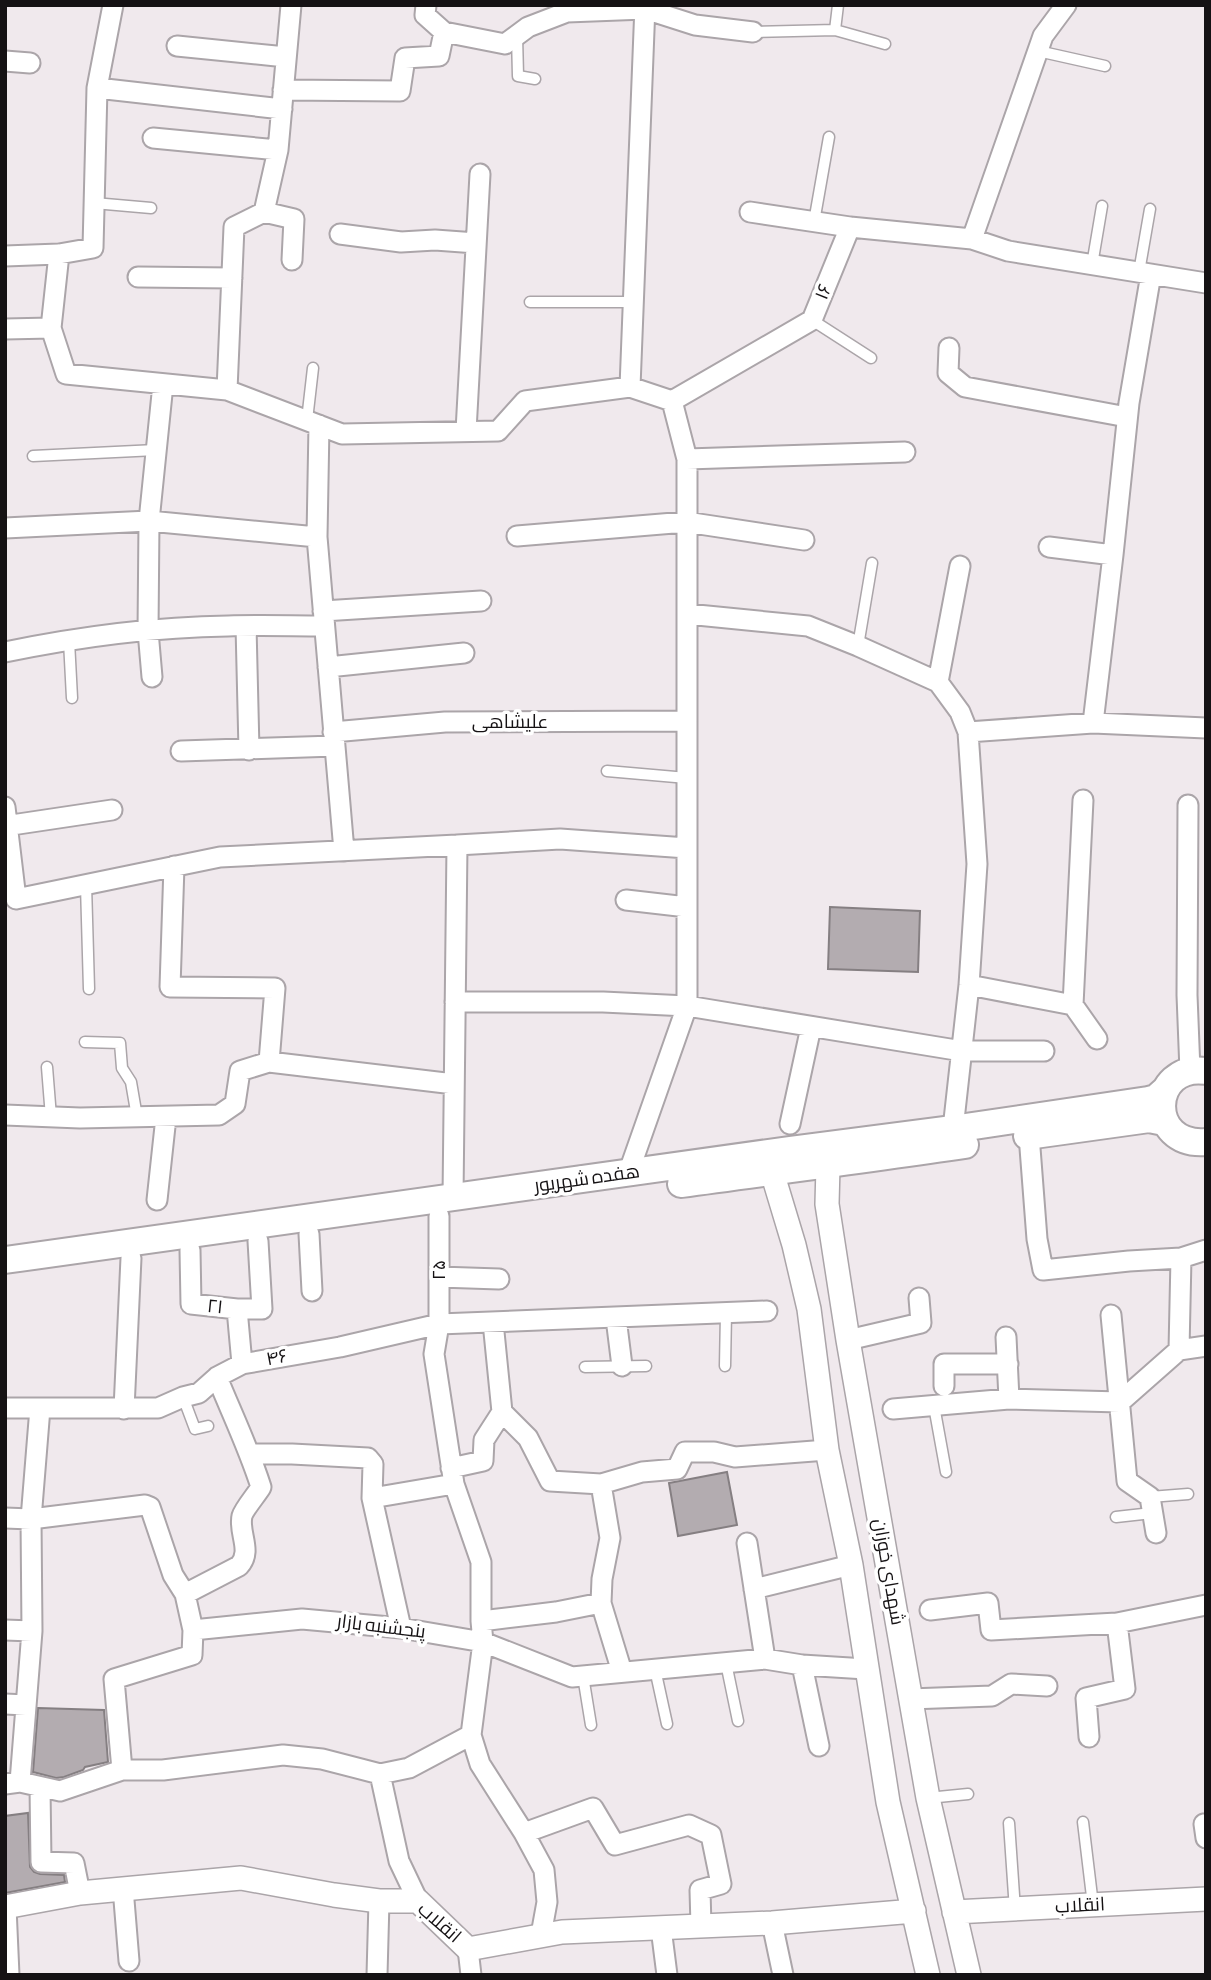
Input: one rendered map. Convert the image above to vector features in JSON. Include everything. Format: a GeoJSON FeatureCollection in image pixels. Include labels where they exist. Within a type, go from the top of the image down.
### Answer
{"type":"FeatureCollection","features":[{"type":"Feature","properties":{"kind":"main road","name":"هفده شهریور"},"geometry":{"type":"LineString","coordinates":[[5,1275],[309,1234],[628,1174],[1149,1100],[1156,1098],[1175,1078],[1198,1071]]}},
{"type":"Feature","properties":{"kind":"main road"},"geometry":{"type":"LineString","coordinates":[[1165,1090],[1161,1110],[1164,1122],[1171,1132],[1192,1143],[1206,1142]]}},
{"type":"Feature","properties":{"kind":"main road","name":"هفده شهریور"},"geometry":{"type":"LineString","coordinates":[[5,1260],[446,1207],[828,1166],[1149,1119],[1164,1122]]}},
{"type":"Feature","properties":{"kind":"street"},"geometry":{"type":"LineString","coordinates":[[5,256],[59,254],[93,248],[97,88],[113,5]]}},
{"type":"Feature","properties":{"kind":"street"},"geometry":{"type":"LineString","coordinates":[[264,212],[278,150],[290,5]]}},
{"type":"Feature","properties":{"kind":"street"},"geometry":{"type":"LineString","coordinates":[[426,5],[425,15],[444,32],[505,44],[528,27],[567,12],[645,7],[695,25],[753,32]]}},
{"type":"Feature","properties":{"kind":"street"},"geometry":{"type":"LineString","coordinates":[[972,239],[1043,36],[1066,5]]}},
{"type":"Feature","properties":{"kind":"street"},"geometry":{"type":"LineString","coordinates":[[630,387],[645,7]]}},
{"type":"Feature","properties":{"kind":"street"},"geometry":{"type":"LineString","coordinates":[[97,88],[283,99],[400,91],[405,58],[439,56],[444,32]]}},
{"type":"Feature","properties":{"kind":"street"},"geometry":{"type":"LineString","coordinates":[[177,46],[286,57]]}},
{"type":"Feature","properties":{"kind":"street"},"geometry":{"type":"LineString","coordinates":[[5,61],[30,63]]}},
{"type":"Feature","properties":{"kind":"street"},"geometry":{"type":"LineString","coordinates":[[153,138],[278,150]]}},
{"type":"Feature","properties":{"kind":"street"},"geometry":{"type":"LineString","coordinates":[[466,431],[480,174]]}},
{"type":"Feature","properties":{"kind":"street"},"geometry":{"type":"LineString","coordinates":[[227,390],[234,228],[264,212],[294,219],[292,260]]}},
{"type":"Feature","properties":{"kind":"street"},"geometry":{"type":"LineString","coordinates":[[750,212],[850,227],[972,239],[1009,251],[1206,283]]}},
{"type":"Feature","properties":{"kind":"street","name":"۱۶"},"geometry":{"type":"LineString","coordinates":[[671,401],[813,320],[850,227]]}},
{"type":"Feature","properties":{"kind":"street"},"geometry":{"type":"LineString","coordinates":[[340,234],[401,242],[435,240],[476,243]]}},
{"type":"Feature","properties":{"kind":"street"},"geometry":{"type":"LineString","coordinates":[[59,254],[51,328],[66,374],[227,390],[342,434],[498,431],[526,401],[630,387],[671,401],[687,459],[687,1006],[628,1174]]}},
{"type":"Feature","properties":{"kind":"street"},"geometry":{"type":"LineString","coordinates":[[1093,723],[1145,273]]}},
{"type":"Feature","properties":{"kind":"street"},"geometry":{"type":"LineString","coordinates":[[138,277],[232,278]]}},
{"type":"Feature","properties":{"kind":"street"},"geometry":{"type":"LineString","coordinates":[[5,329],[51,328]]}},
{"type":"Feature","properties":{"kind":"street"},"geometry":{"type":"LineString","coordinates":[[949,348],[948,373],[965,387],[1127,417]]}},
{"type":"Feature","properties":{"kind":"street"},"geometry":{"type":"LineString","coordinates":[[152,677],[148,631],[149,521],[163,384]]}},
{"type":"Feature","properties":{"kind":"street"},"geometry":{"type":"LineString","coordinates":[[313,423],[317,537],[344,851]]}},
{"type":"Feature","properties":{"kind":"street"},"geometry":{"type":"LineString","coordinates":[[687,459],[905,452]]}},
{"type":"Feature","properties":{"kind":"street"},"geometry":{"type":"LineString","coordinates":[[5,528],[149,521],[317,537]]}},
{"type":"Feature","properties":{"kind":"street"},"geometry":{"type":"LineString","coordinates":[[517,536],[686,522],[804,540]]}},
{"type":"Feature","properties":{"kind":"street"},"geometry":{"type":"LineString","coordinates":[[1049,547],[1113,555]]}},
{"type":"Feature","properties":{"kind":"street"},"geometry":{"type":"LineString","coordinates":[[938,682],[960,566]]}},
{"type":"Feature","properties":{"kind":"street"},"geometry":{"type":"LineString","coordinates":[[5,652],[148,631],[246,626],[481,601]]}},
{"type":"Feature","properties":{"kind":"street"},"geometry":{"type":"LineString","coordinates":[[687,614],[808,626],[938,682],[960,712],[968,732],[977,864],[969,985],[953,1129]]}},
{"type":"Feature","properties":{"kind":"street"},"geometry":{"type":"LineString","coordinates":[[246,626],[249,750]]}},
{"type":"Feature","properties":{"kind":"street"},"geometry":{"type":"LineString","coordinates":[[328,667],[464,653]]}},
{"type":"Feature","properties":{"kind":"street","name":"علیشاهی"},"geometry":{"type":"LineString","coordinates":[[181,751],[249,750],[445,722],[687,721]]}},
{"type":"Feature","properties":{"kind":"street"},"geometry":{"type":"LineString","coordinates":[[968,732],[1093,723],[1206,728]]}},
{"type":"Feature","properties":{"kind":"street"},"geometry":{"type":"LineString","coordinates":[[1083,800],[1073,1005],[1097,1039]]}},
{"type":"Feature","properties":{"kind":"street"},"geometry":{"type":"LineString","coordinates":[[1188,805],[1187,995],[1198,1071]]}},
{"type":"Feature","properties":{"kind":"street"},"geometry":{"type":"LineString","coordinates":[[112,810],[6,820],[11,901],[220,857],[561,839],[687,848]]}},
{"type":"Feature","properties":{"kind":"street","name":"۲۵"},"geometry":{"type":"LineString","coordinates":[[457,845],[454,1084],[435,1354],[452,1476],[481,1562],[483,1642],[471,1735]]}},
{"type":"Feature","properties":{"kind":"street"},"geometry":{"type":"LineString","coordinates":[[174,866],[170,987],[275,988],[269,1062]]}},
{"type":"Feature","properties":{"kind":"street"},"geometry":{"type":"LineString","coordinates":[[626,900],[687,907]]}},
{"type":"Feature","properties":{"kind":"street"},"geometry":{"type":"LineString","coordinates":[[969,985],[1073,1005]]}},
{"type":"Feature","properties":{"kind":"street"},"geometry":{"type":"LineString","coordinates":[[455,1002],[603,1002],[687,1006],[962,1051],[1044,1051]]}},
{"type":"Feature","properties":{"kind":"street"},"geometry":{"type":"LineString","coordinates":[[790,1124],[811,1027]]}},
{"type":"Feature","properties":{"kind":"street"},"geometry":{"type":"LineString","coordinates":[[5,1115],[219,1115],[235,1104],[240,1070],[269,1062],[454,1084]]}},
{"type":"Feature","properties":{"kind":"street"},"geometry":{"type":"LineString","coordinates":[[157,1200],[166,1117]]}},
{"type":"Feature","properties":{"kind":"street"},"geometry":{"type":"LineString","coordinates":[[1029,1136],[1037,1240],[1043,1270],[1181,1258],[1206,1250]]}},
{"type":"Feature","properties":{"kind":"street","name":"شهدای خوزان"},"geometry":{"type":"LineString","coordinates":[[828,1166],[827,1204],[848,1339],[928,1798],[969,1975]]}},
{"type":"Feature","properties":{"kind":"street","name":"شهدای خوزان"},"geometry":{"type":"LineString","coordinates":[[772,1172],[808,1309],[827,1450],[851,1565],[888,1802],[928,1975]]}},
{"type":"Feature","properties":{"kind":"street"},"geometry":{"type":"LineString","coordinates":[[309,1234],[312,1291]]}},
{"type":"Feature","properties":{"kind":"street"},"geometry":{"type":"LineString","coordinates":[[237,1309],[262,1309],[258,1241]]}},
{"type":"Feature","properties":{"kind":"street"},"geometry":{"type":"LineString","coordinates":[[793,1245],[833,1241]]}},
{"type":"Feature","properties":{"kind":"street","name":"۲۱"},"geometry":{"type":"LineString","coordinates":[[190,1250],[191,1304],[237,1309],[242,1364]]}},
{"type":"Feature","properties":{"kind":"street"},"geometry":{"type":"LineString","coordinates":[[124,1409],[131,1258]]}},
{"type":"Feature","properties":{"kind":"street"},"geometry":{"type":"LineString","coordinates":[[1179,1350],[1181,1258]]}},
{"type":"Feature","properties":{"kind":"street"},"geometry":{"type":"LineString","coordinates":[[439,1277],[499,1279]]}},
{"type":"Feature","properties":{"kind":"street"},"geometry":{"type":"LineString","coordinates":[[848,1339],[921,1323],[919,1298]]}},
{"type":"Feature","properties":{"kind":"street","name":"۴۶"},"geometry":{"type":"LineString","coordinates":[[40,1408],[159,1408],[199,1393],[217,1377],[242,1364],[340,1348],[439,1324],[767,1311]]}},
{"type":"Feature","properties":{"kind":"street"},"geometry":{"type":"LineString","coordinates":[[1111,1315],[1127,1480],[1151,1505],[1156,1533]]}},
{"type":"Feature","properties":{"kind":"street"},"geometry":{"type":"LineString","coordinates":[[616,1318],[622,1366]]}},
{"type":"Feature","properties":{"kind":"street"},"geometry":{"type":"LineString","coordinates":[[372,1498],[452,1476],[483,1461],[484,1440],[502,1412],[494,1322]]}},
{"type":"Feature","properties":{"kind":"street"},"geometry":{"type":"LineString","coordinates":[[1006,1337],[1009,1399]]}},
{"type":"Feature","properties":{"kind":"street"},"geometry":{"type":"LineString","coordinates":[[892,1409],[1009,1399],[1120,1402],[1179,1350],[1206,1346]]}},
{"type":"Feature","properties":{"kind":"street"},"geometry":{"type":"LineString","coordinates":[[944,1386],[944,1364],[1008,1364]]}},
{"type":"Feature","properties":{"kind":"street"},"geometry":{"type":"LineString","coordinates":[[185,1594],[244,1561],[242,1516],[261,1487],[251,1454],[217,1377]]}},
{"type":"Feature","properties":{"kind":"street"},"geometry":{"type":"LineString","coordinates":[[5,1408],[40,1408],[31,1519],[32,1631],[26,1704],[12,1783],[60,1791],[122,1770],[163,1770],[283,1755],[322,1759],[380,1774],[409,1768],[471,1735],[480,1764],[544,1870],[547,1902],[541,1936]]}},
{"type":"Feature","properties":{"kind":"street"},"geometry":{"type":"LineString","coordinates":[[502,1412],[527,1437],[550,1481],[601,1484],[642,1472],[677,1469],[685,1452],[714,1452],[736,1457],[827,1450]]}},
{"type":"Feature","properties":{"kind":"street"},"geometry":{"type":"LineString","coordinates":[[251,1454],[368,1458],[373,1464],[372,1498],[401,1628]]}},
{"type":"Feature","properties":{"kind":"street"},"geometry":{"type":"LineString","coordinates":[[601,1484],[610,1538],[602,1579],[601,1603],[622,1672]]}},
{"type":"Feature","properties":{"kind":"street"},"geometry":{"type":"LineString","coordinates":[[5,1518],[31,1519],[145,1505],[150,1507],[173,1575],[185,1594],[193,1630],[192,1655],[114,1679],[122,1770]]}},
{"type":"Feature","properties":{"kind":"street"},"geometry":{"type":"LineString","coordinates":[[747,1543],[765,1659]]}},
{"type":"Feature","properties":{"kind":"street"},"geometry":{"type":"LineString","coordinates":[[754,1589],[851,1565]]}},
{"type":"Feature","properties":{"kind":"street"},"geometry":{"type":"LineString","coordinates":[[481,1621],[556,1612],[601,1603]]}},
{"type":"Feature","properties":{"kind":"street"},"geometry":{"type":"LineString","coordinates":[[930,1609],[988,1603],[991,1630],[1117,1623],[1206,1605]]}},
{"type":"Feature","properties":{"kind":"street","name":"پنجشنبه بازار"},"geometry":{"type":"LineString","coordinates":[[193,1630],[303,1619],[401,1628],[483,1642],[572,1677],[765,1659],[802,1665],[866,1669]]}},
{"type":"Feature","properties":{"kind":"street"},"geometry":{"type":"LineString","coordinates":[[1090,1737],[1086,1698],[1125,1689],[1117,1623]]}},
{"type":"Feature","properties":{"kind":"street"},"geometry":{"type":"LineString","coordinates":[[5,1630],[32,1631]]}},
{"type":"Feature","properties":{"kind":"street"},"geometry":{"type":"LineString","coordinates":[[802,1665],[819,1745]]}},
{"type":"Feature","properties":{"kind":"street"},"geometry":{"type":"LineString","coordinates":[[911,1699],[992,1696],[1011,1684],[1047,1686]]}},
{"type":"Feature","properties":{"kind":"street"},"geometry":{"type":"LineString","coordinates":[[5,1704],[26,1704]]}},
{"type":"Feature","properties":{"kind":"street"},"geometry":{"type":"LineString","coordinates":[[380,1774],[399,1861],[418,1900]]}},
{"type":"Feature","properties":{"kind":"street"},"geometry":{"type":"LineString","coordinates":[[40,1787],[41,1862],[74,1863],[80,1893]]}},
{"type":"Feature","properties":{"kind":"street"},"geometry":{"type":"LineString","coordinates":[[524,1833],[593,1808],[615,1845],[690,1825],[711,1835],[721,1884],[701,1890],[701,1926]]}},
{"type":"Feature","properties":{"kind":"street","name":"انقلاب"},"geometry":{"type":"LineString","coordinates":[[6,1907],[80,1893],[241,1878],[379,1901],[418,1900],[468,1949],[562,1931],[772,1923],[915,1911]]}},
{"type":"Feature","properties":{"kind":"street"},"geometry":{"type":"LineString","coordinates":[[123,1888],[129,1961]]}},
{"type":"Feature","properties":{"kind":"street","name":"انقلاب"},"geometry":{"type":"LineString","coordinates":[[954,1912],[1206,1899]]}},
{"type":"Feature","properties":{"kind":"street"},"geometry":{"type":"LineString","coordinates":[[377,1975],[379,1901]]}},
{"type":"Feature","properties":{"kind":"street"},"geometry":{"type":"LineString","coordinates":[[6,1907],[9,1975]]}},
{"type":"Feature","properties":{"kind":"street"},"geometry":{"type":"LineString","coordinates":[[772,1923],[783,1975]]}},
{"type":"Feature","properties":{"kind":"street"},"geometry":{"type":"LineString","coordinates":[[661,1928],[667,1975]]}},
{"type":"Feature","properties":{"kind":"street"},"geometry":{"type":"LineString","coordinates":[[468,1949],[471,1975]]}},
{"type":"Feature","properties":{"kind":"lane"},"geometry":{"type":"LineString","coordinates":[[835,30],[838,5]]}},
{"type":"Feature","properties":{"kind":"lane"},"geometry":{"type":"LineString","coordinates":[[753,32],[835,30],[885,44]]}},
{"type":"Feature","properties":{"kind":"lane"},"geometry":{"type":"LineString","coordinates":[[516,35],[518,76],[535,79]]}},
{"type":"Feature","properties":{"kind":"lane"},"geometry":{"type":"LineString","coordinates":[[1038,51],[1105,66]]}},
{"type":"Feature","properties":{"kind":"lane"},"geometry":{"type":"LineString","coordinates":[[814,222],[829,137]]}},
{"type":"Feature","properties":{"kind":"lane"},"geometry":{"type":"LineString","coordinates":[[94,203],[150,208]]}},
{"type":"Feature","properties":{"kind":"lane"},"geometry":{"type":"LineString","coordinates":[[1092,265],[1102,206]]}},
{"type":"Feature","properties":{"kind":"lane"},"geometry":{"type":"LineString","coordinates":[[1145,273],[1150,209]]}},
{"type":"Feature","properties":{"kind":"lane"},"geometry":{"type":"LineString","coordinates":[[530,302],[633,302]]}},
{"type":"Feature","properties":{"kind":"lane"},"geometry":{"type":"LineString","coordinates":[[813,320],[871,358]]}},
{"type":"Feature","properties":{"kind":"lane"},"geometry":{"type":"LineString","coordinates":[[313,368],[313,423]]}},
{"type":"Feature","properties":{"kind":"lane"},"geometry":{"type":"LineString","coordinates":[[33,456],[156,450]]}},
{"type":"Feature","properties":{"kind":"lane"},"geometry":{"type":"LineString","coordinates":[[858,646],[872,564]]}},
{"type":"Feature","properties":{"kind":"lane"},"geometry":{"type":"LineString","coordinates":[[69,641],[72,698]]}},
{"type":"Feature","properties":{"kind":"lane"},"geometry":{"type":"LineString","coordinates":[[607,771],[687,779]]}},
{"type":"Feature","properties":{"kind":"lane"},"geometry":{"type":"LineString","coordinates":[[86,885],[89,989]]}},
{"type":"Feature","properties":{"kind":"lane"},"geometry":{"type":"LineString","coordinates":[[86,1042],[120,1043],[122,1068],[131,1082],[137,1117]]}},
{"type":"Feature","properties":{"kind":"lane"},"geometry":{"type":"LineString","coordinates":[[47,1066],[51,1117]]}},
{"type":"Feature","properties":{"kind":"lane"},"geometry":{"type":"LineString","coordinates":[[725,1366],[726,1313]]}},
{"type":"Feature","properties":{"kind":"lane"},"geometry":{"type":"LineString","coordinates":[[584,1367],[646,1366]]}},
{"type":"Feature","properties":{"kind":"lane"},"geometry":{"type":"LineString","coordinates":[[183,1397],[195,1429],[208,1426]]}},
{"type":"Feature","properties":{"kind":"lane"},"geometry":{"type":"LineString","coordinates":[[934,1406],[946,1472]]}},
{"type":"Feature","properties":{"kind":"lane"},"geometry":{"type":"LineString","coordinates":[[1116,1517],[1188,1494]]}},
{"type":"Feature","properties":{"kind":"lane"},"geometry":{"type":"LineString","coordinates":[[726,1663],[738,1721]]}},
{"type":"Feature","properties":{"kind":"lane"},"geometry":{"type":"LineString","coordinates":[[654,1670],[667,1724]]}},
{"type":"Feature","properties":{"kind":"lane"},"geometry":{"type":"LineString","coordinates":[[583,1676],[591,1725]]}},
{"type":"Feature","properties":{"kind":"lane"},"geometry":{"type":"LineString","coordinates":[[928,1798],[968,1794]]}},
{"type":"Feature","properties":{"kind":"lane"},"geometry":{"type":"LineString","coordinates":[[1083,1822],[1093,1905]]}},
{"type":"Feature","properties":{"kind":"lane"},"geometry":{"type":"LineString","coordinates":[[1009,1823],[1015,1910]]}},
{"type":"Feature","properties":{"kind":"building"},"geometry":{"type":"Polygon","coordinates":[[[830,907],[920,911],[918,972],[828,969],[830,907]]]}},
{"type":"Feature","properties":{"kind":"building"},"geometry":{"type":"Polygon","coordinates":[[[727,1472],[737,1525],[678,1536],[669,1483],[727,1472]]]}},
{"type":"Feature","properties":{"kind":"building"},"geometry":{"type":"Polygon","coordinates":[[[38,1708],[104,1710],[108,1762],[85,1767],[64,1777],[56,1778],[33,1772],[38,1708]]]}},
{"type":"Feature","properties":{"kind":"building"},"geometry":{"type":"Polygon","coordinates":[[[28,1813],[30,1867],[40,1874],[64,1875],[65,1882],[5,1893],[5,1816],[28,1813]]]}}]}
